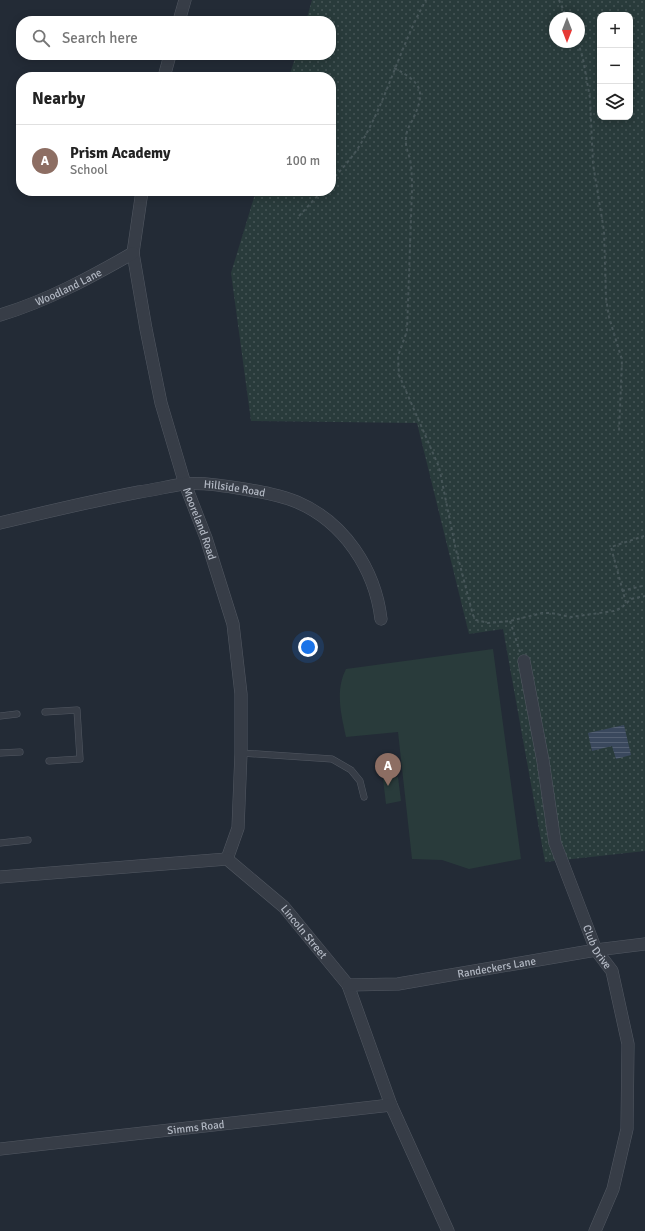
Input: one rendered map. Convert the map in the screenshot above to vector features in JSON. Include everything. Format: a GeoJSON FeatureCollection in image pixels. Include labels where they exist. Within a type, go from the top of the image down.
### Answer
{"type":"FeatureCollection","features":[{"type":"Feature","properties":{"kind":"street"},"geometry":{"type":"LineString","coordinates":[[180,16],[185,0]]}},
{"type":"Feature","properties":{"kind":"street"},"geometry":{"type":"LineString","coordinates":[[165,72],[169,60]]}},
{"type":"Feature","properties":{"kind":"street","name":"Mooreland Road"},"geometry":{"type":"LineString","coordinates":[[141,196],[133,253],[161,403],[185,484],[206,538],[233,624],[241,694],[241,753],[238,828],[227,859]]}},
{"type":"Feature","properties":{"kind":"street","name":"Woodland Lane"},"geometry":{"type":"LineString","coordinates":[[0,315],[28,307],[84,280],[133,253]]}},
{"type":"Feature","properties":{"kind":"street","name":"Hillside Road"},"geometry":{"type":"LineString","coordinates":[[0,523],[90,502],[185,484],[231,487],[277,495],[316,511],[339,529],[355,548],[378,599],[381,619]]}},
{"type":"Feature","properties":{"kind":"street","name":"Club Drive"},"geometry":{"type":"LineString","coordinates":[[524,661],[543,761],[554,843],[596,950],[612,971],[628,1044],[627,1129],[613,1189],[595,1231]]}},
{"type":"Feature","properties":{"kind":"street"},"geometry":{"type":"LineString","coordinates":[[0,877],[227,859]]}},
{"type":"Feature","properties":{"kind":"street","name":"Lincoln Street"},"geometry":{"type":"LineString","coordinates":[[227,859],[284,908],[348,986],[391,1105],[448,1231]]}},
{"type":"Feature","properties":{"kind":"street","name":"Randeckers Lane"},"geometry":{"type":"LineString","coordinates":[[348,986],[398,984],[596,950],[645,944]]}},
{"type":"Feature","properties":{"kind":"street","name":"Simms Road"},"geometry":{"type":"LineString","coordinates":[[0,1149],[391,1105]]}},
{"type":"Feature","properties":{"kind":"lane"},"geometry":{"type":"LineString","coordinates":[[45,712],[77,710],[80,758],[49,761]]}},
{"type":"Feature","properties":{"kind":"lane"},"geometry":{"type":"LineString","coordinates":[[0,716],[17,714]]}},
{"type":"Feature","properties":{"kind":"lane"},"geometry":{"type":"LineString","coordinates":[[0,754],[20,752]]}},
{"type":"Feature","properties":{"kind":"lane"},"geometry":{"type":"LineString","coordinates":[[241,753],[332,759],[351,770],[360,781],[364,797]]}},
{"type":"Feature","properties":{"kind":"lane"},"geometry":{"type":"LineString","coordinates":[[0,843],[28,840]]}},
{"type":"Feature","properties":{"kind":"path"},"geometry":{"type":"LineString","coordinates":[[336,175],[360,146],[378,108],[405,42],[426,0]]}},
{"type":"Feature","properties":{"kind":"path"},"geometry":{"type":"LineString","coordinates":[[559,0],[564,12]]}},
{"type":"Feature","properties":{"kind":"path"},"geometry":{"type":"LineString","coordinates":[[580,48],[590,98],[593,164],[604,231],[606,298],[609,317],[622,360],[619,432]]}},
{"type":"Feature","properties":{"kind":"path"},"geometry":{"type":"LineString","coordinates":[[394,68],[412,78],[419,87],[421,95],[419,105],[408,129],[405,140],[412,170],[412,190],[407,331],[398,356],[399,375],[439,466],[456,550],[473,616],[476,620],[488,623],[510,621],[542,613],[551,613],[571,617],[614,611],[631,599],[645,596]]}},
{"type":"Feature","properties":{"kind":"path"},"geometry":{"type":"LineString","coordinates":[[299,216],[317,196]]}},
{"type":"Feature","properties":{"kind":"path"},"geometry":{"type":"LineString","coordinates":[[626,603],[611,547],[644,536]]}},
{"type":"Feature","properties":{"kind":"path"},"geometry":{"type":"LineString","coordinates":[[622,591],[642,586]]}},
{"type":"Feature","properties":{"kind":"path"},"geometry":{"type":"LineString","coordinates":[[510,621],[524,661]]}},
{"type":"Feature","properties":{"kind":"shaded area"},"geometry":{"type":"Polygon","coordinates":[[[312,0],[645,0],[645,851],[545,862],[503,629],[469,634],[417,423],[251,421],[231,273],[254,196],[336,196],[336,72],[291,72],[294,60],[336,60],[336,16],[307,16],[312,0]]]}},
{"type":"Feature","properties":{"kind":"shaded area"},"geometry":{"type":"Polygon","coordinates":[[[493,649],[521,859],[469,869],[442,860],[412,859],[398,732],[346,737],[342,720],[340,694],[346,669],[493,649]]]}},
{"type":"Feature","properties":{"kind":"shaded area"},"geometry":{"type":"Polygon","coordinates":[[[398,777],[401,801],[386,804],[383,779],[398,777]]]}},
{"type":"Feature","properties":{"kind":"water"},"geometry":{"type":"Polygon","coordinates":[[[624,725],[631,755],[616,759],[612,746],[592,751],[588,733],[624,725]]]}},
{"type":"Feature","properties":{"kind":"place","name":"Prism Academy"},"geometry":{"type":"Point","coordinates":[388,786]}}]}
